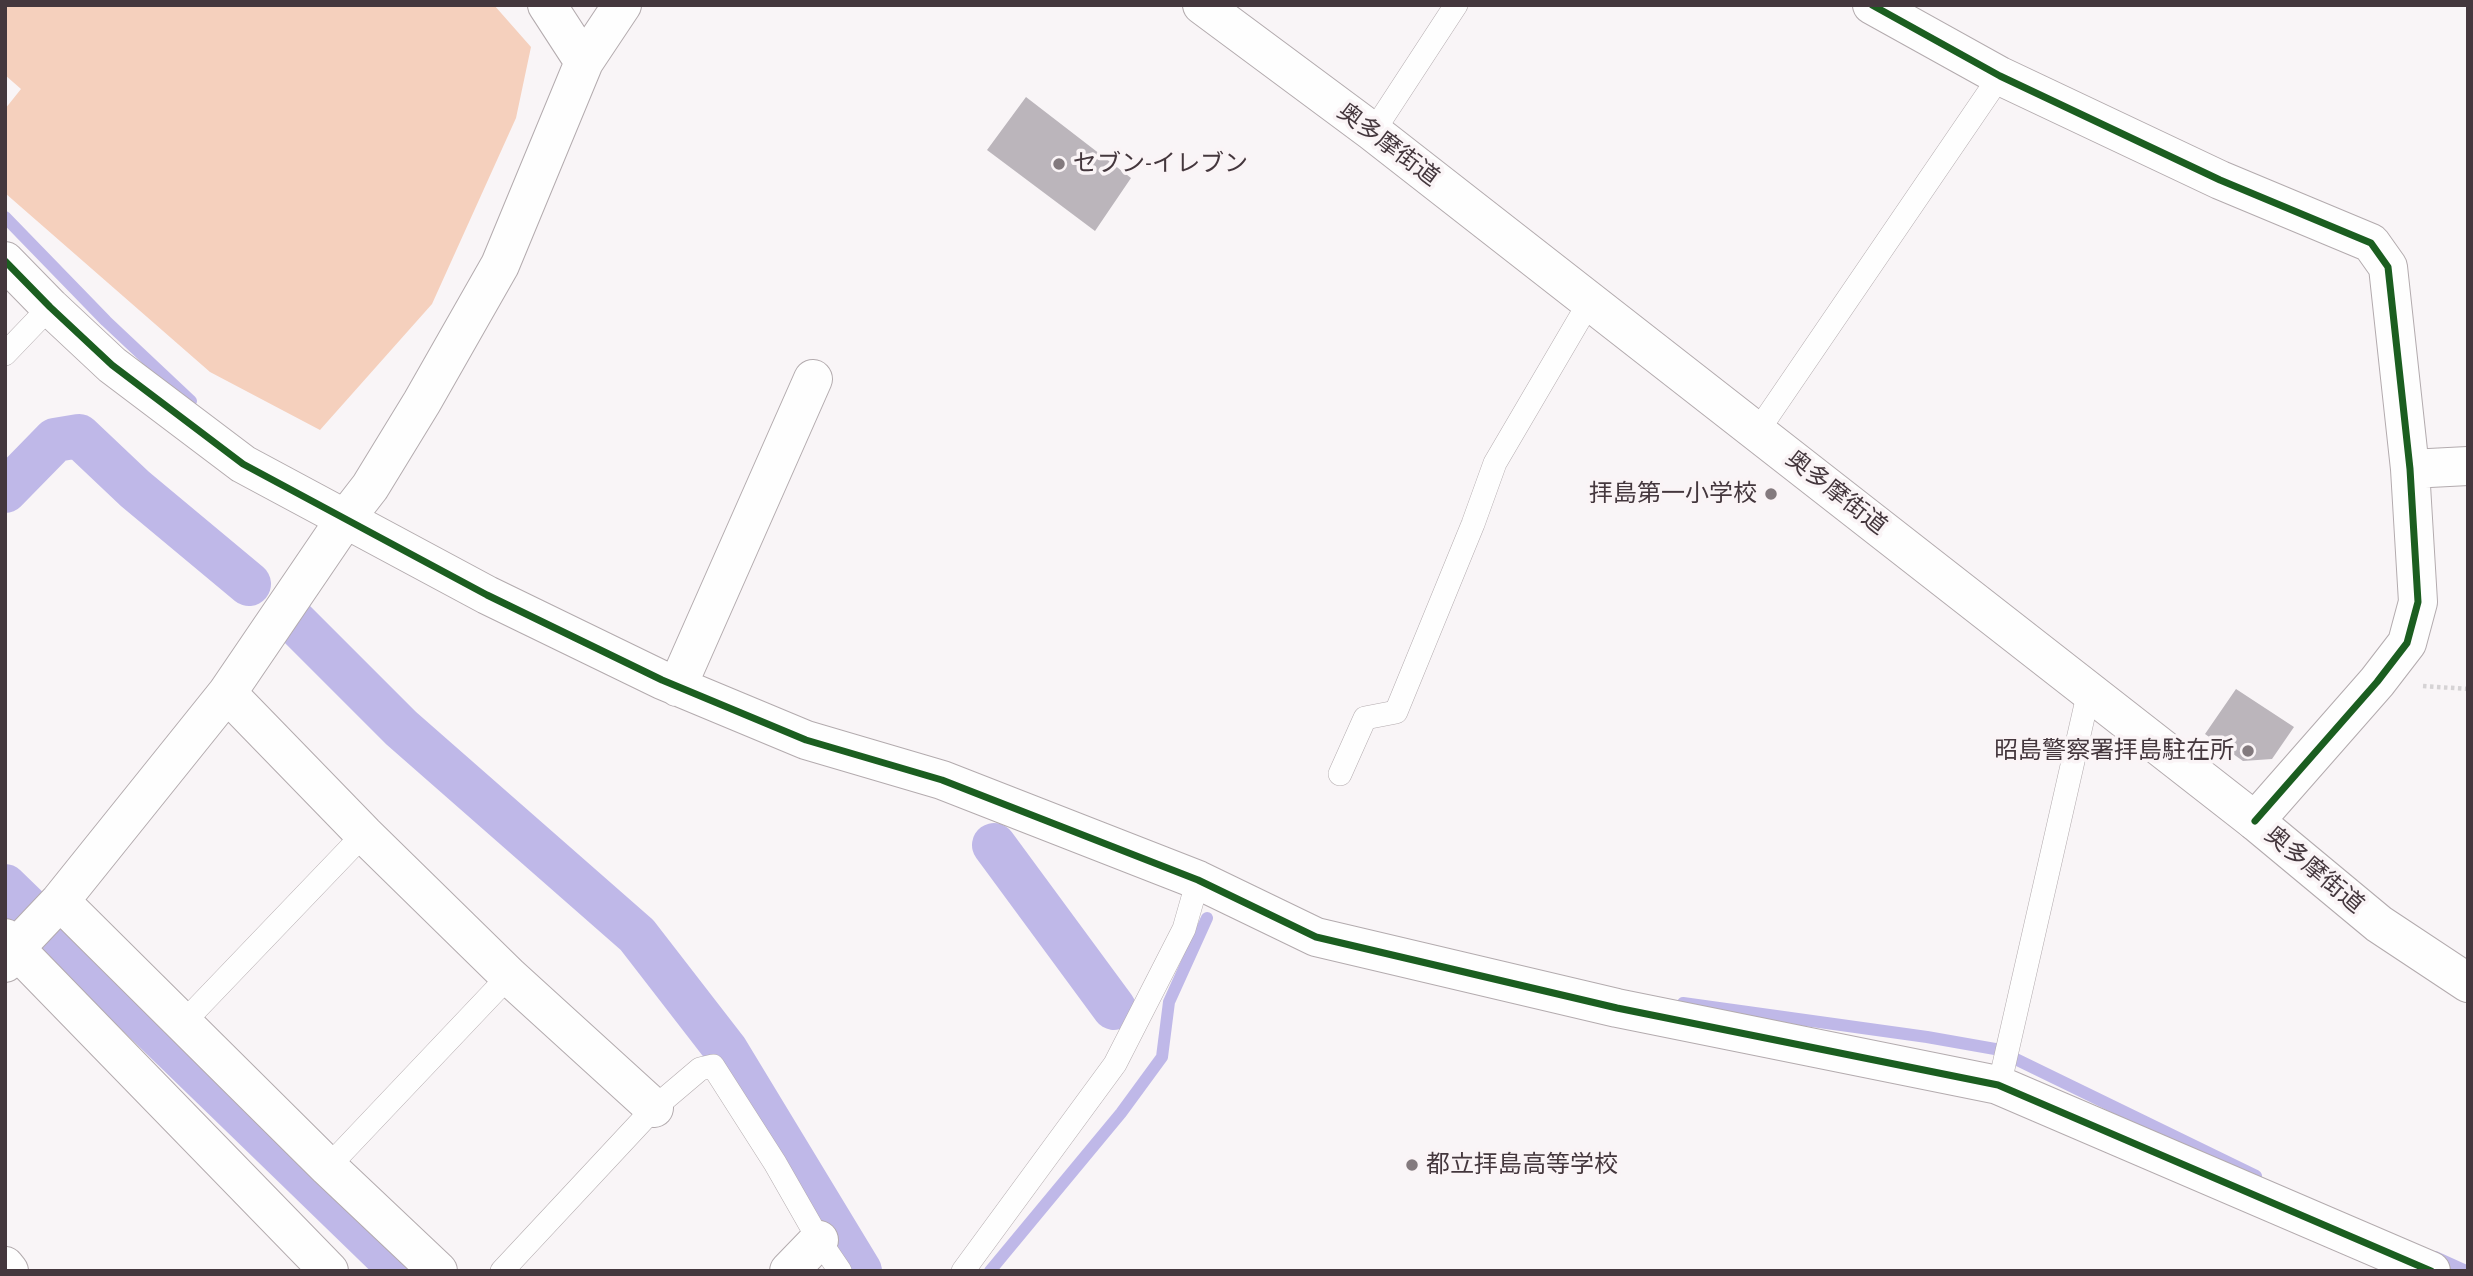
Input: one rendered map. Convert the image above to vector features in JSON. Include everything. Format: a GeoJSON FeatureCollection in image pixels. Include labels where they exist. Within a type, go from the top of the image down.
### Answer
{"type":"FeatureCollection","features":[{"type":"Feature","properties":{"kind":"street"},"geometry":{"type":"LineString","coordinates":[[547,5],[584,62]]}},
{"type":"Feature","properties":{"kind":"street"},"geometry":{"type":"LineString","coordinates":[[329,1271],[13,947],[61,901],[227,693],[370,487],[500,265],[584,62],[622,5]]}},
{"type":"Feature","properties":{"kind":"street","name":"奥多摩街道"},"geometry":{"type":"LineString","coordinates":[[1202,5],[1373,132],[1590,301],[2255,821],[2379,923],[2468,983]]}},
{"type":"Feature","properties":{"kind":"street"},"geometry":{"type":"LineString","coordinates":[[1876,6],[2000,76],[2220,180],[2371,243],[2388,267],[2410,469],[2418,602],[2407,643],[2377,682],[2255,821]]}},
{"type":"Feature","properties":{"kind":"street"},"geometry":{"type":"LineString","coordinates":[[5,261],[112,365],[243,464],[487,595],[677,687],[806,740],[942,780],[1198,880],[1316,937],[1617,1009],[1999,1083],[2431,1271]]}},
{"type":"Feature","properties":{"kind":"street"},"geometry":{"type":"LineString","coordinates":[[677,687],[813,379]]}},
{"type":"Feature","properties":{"kind":"street"},"geometry":{"type":"LineString","coordinates":[[2410,469],[2468,466]]}},
{"type":"Feature","properties":{"kind":"street"},"geometry":{"type":"LineString","coordinates":[[227,693],[364,834],[509,976],[654,1108]]}},
{"type":"Feature","properties":{"kind":"street"},"geometry":{"type":"LineString","coordinates":[[61,901],[182,1024],[438,1271]]}},
{"type":"Feature","properties":{"kind":"street"},"geometry":{"type":"LineString","coordinates":[[789,1271],[819,1240]]}},
{"type":"Feature","properties":{"kind":"street"},"geometry":{"type":"LineString","coordinates":[[5,1266],[9,1271]]}},
{"type":"Feature","properties":{"kind":"lane"},"geometry":{"type":"LineString","coordinates":[[1373,132],[1456,5]]}},
{"type":"Feature","properties":{"kind":"lane"},"geometry":{"type":"LineString","coordinates":[[1757,432],[2000,76]]}},
{"type":"Feature","properties":{"kind":"lane"},"geometry":{"type":"LineString","coordinates":[[1340,774],[1365,718],[1396,712],[1495,463],[1590,301]]}},
{"type":"Feature","properties":{"kind":"lane"},"geometry":{"type":"LineString","coordinates":[[5,355],[50,307]]}},
{"type":"Feature","properties":{"kind":"lane"},"geometry":{"type":"LineString","coordinates":[[1999,1083],[2088,691]]}},
{"type":"Feature","properties":{"kind":"lane"},"geometry":{"type":"LineString","coordinates":[[182,1024],[364,834]]}},
{"type":"Feature","properties":{"kind":"lane"},"geometry":{"type":"LineString","coordinates":[[963,1271],[1115,1064],[1184,929],[1198,880]]}},
{"type":"Feature","properties":{"kind":"lane"},"geometry":{"type":"LineString","coordinates":[[328,1167],[509,976]]}},
{"type":"Feature","properties":{"kind":"lane"},"geometry":{"type":"LineString","coordinates":[[502,1271],[654,1108],[700,1069],[713,1066],[840,1271]]}},
{"type":"Feature","properties":{"kind":"shaded area"},"geometry":{"type":"Polygon","coordinates":[[[5,5],[494,5],[531,47],[516,118],[432,304],[320,430],[210,372],[5,193],[5,109],[21,89],[5,75],[5,5]]]}},
{"type":"Feature","properties":{"kind":"building","name":"セブン-イレブン"},"geometry":{"type":"Polygon","coordinates":[[[1026,97],[1131,178],[1095,231],[987,150],[1026,97]]]}},
{"type":"Feature","properties":{"kind":"building"},"geometry":{"type":"Polygon","coordinates":[[[2236,689],[2294,727],[2272,759],[2243,761],[2205,734],[2236,689]]]}},
{"type":"Feature","properties":{"kind":"waterway"},"geometry":{"type":"LineString","coordinates":[[5,217],[106,321],[191,401]]}},
{"type":"Feature","properties":{"kind":"waterway"},"geometry":{"type":"LineString","coordinates":[[5,491],[55,440],[79,436],[135,489],[249,584]]}},
{"type":"Feature","properties":{"kind":"waterway"},"geometry":{"type":"LineString","coordinates":[[287,614],[401,728],[637,935],[726,1050],[860,1271]]}},
{"type":"Feature","properties":{"kind":"waterway"},"geometry":{"type":"LineString","coordinates":[[994,845],[1114,1008]]}},
{"type":"Feature","properties":{"kind":"waterway"},"geometry":{"type":"LineString","coordinates":[[5,886],[402,1271]]}},
{"type":"Feature","properties":{"kind":"waterway"},"geometry":{"type":"LineString","coordinates":[[990,1271],[1121,1113],[1162,1057],[1169,1002],[1207,918]]}},
{"type":"Feature","properties":{"kind":"waterway"},"geometry":{"type":"LineString","coordinates":[[1683,1003],[1995,1049],[2256,1176]]}},
{"type":"Feature","properties":{"kind":"waterway"},"geometry":{"type":"LineString","coordinates":[[2435,1257],[2466,1271]]}},
{"type":"Feature","properties":{"kind":"cycle path"},"geometry":{"type":"LineString","coordinates":[[1872,5],[2000,76],[2220,180],[2371,243],[2388,267],[2410,469],[2418,602],[2407,643],[2377,682],[2255,821]]}},
{"type":"Feature","properties":{"kind":"cycle path"},"geometry":{"type":"LineString","coordinates":[[5,261],[112,365],[243,464],[487,595],[662,680],[806,740],[942,780],[1198,880],[1316,937],[1617,1008],[1998,1085],[2431,1271]]}},
{"type":"Feature","properties":{"kind":"place","name":"セブン-イレブン"},"geometry":{"type":"Point","coordinates":[1059,164]}},
{"type":"Feature","properties":{"kind":"place","name":"拝島第一小学校"},"geometry":{"type":"Point","coordinates":[1771,494]}},
{"type":"Feature","properties":{"kind":"place","name":"昭島警察署拝島駐在所"},"geometry":{"type":"Point","coordinates":[2248,751]}},
{"type":"Feature","properties":{"kind":"place","name":"都立拝島高等学校"},"geometry":{"type":"Point","coordinates":[1412,1165]}}]}
